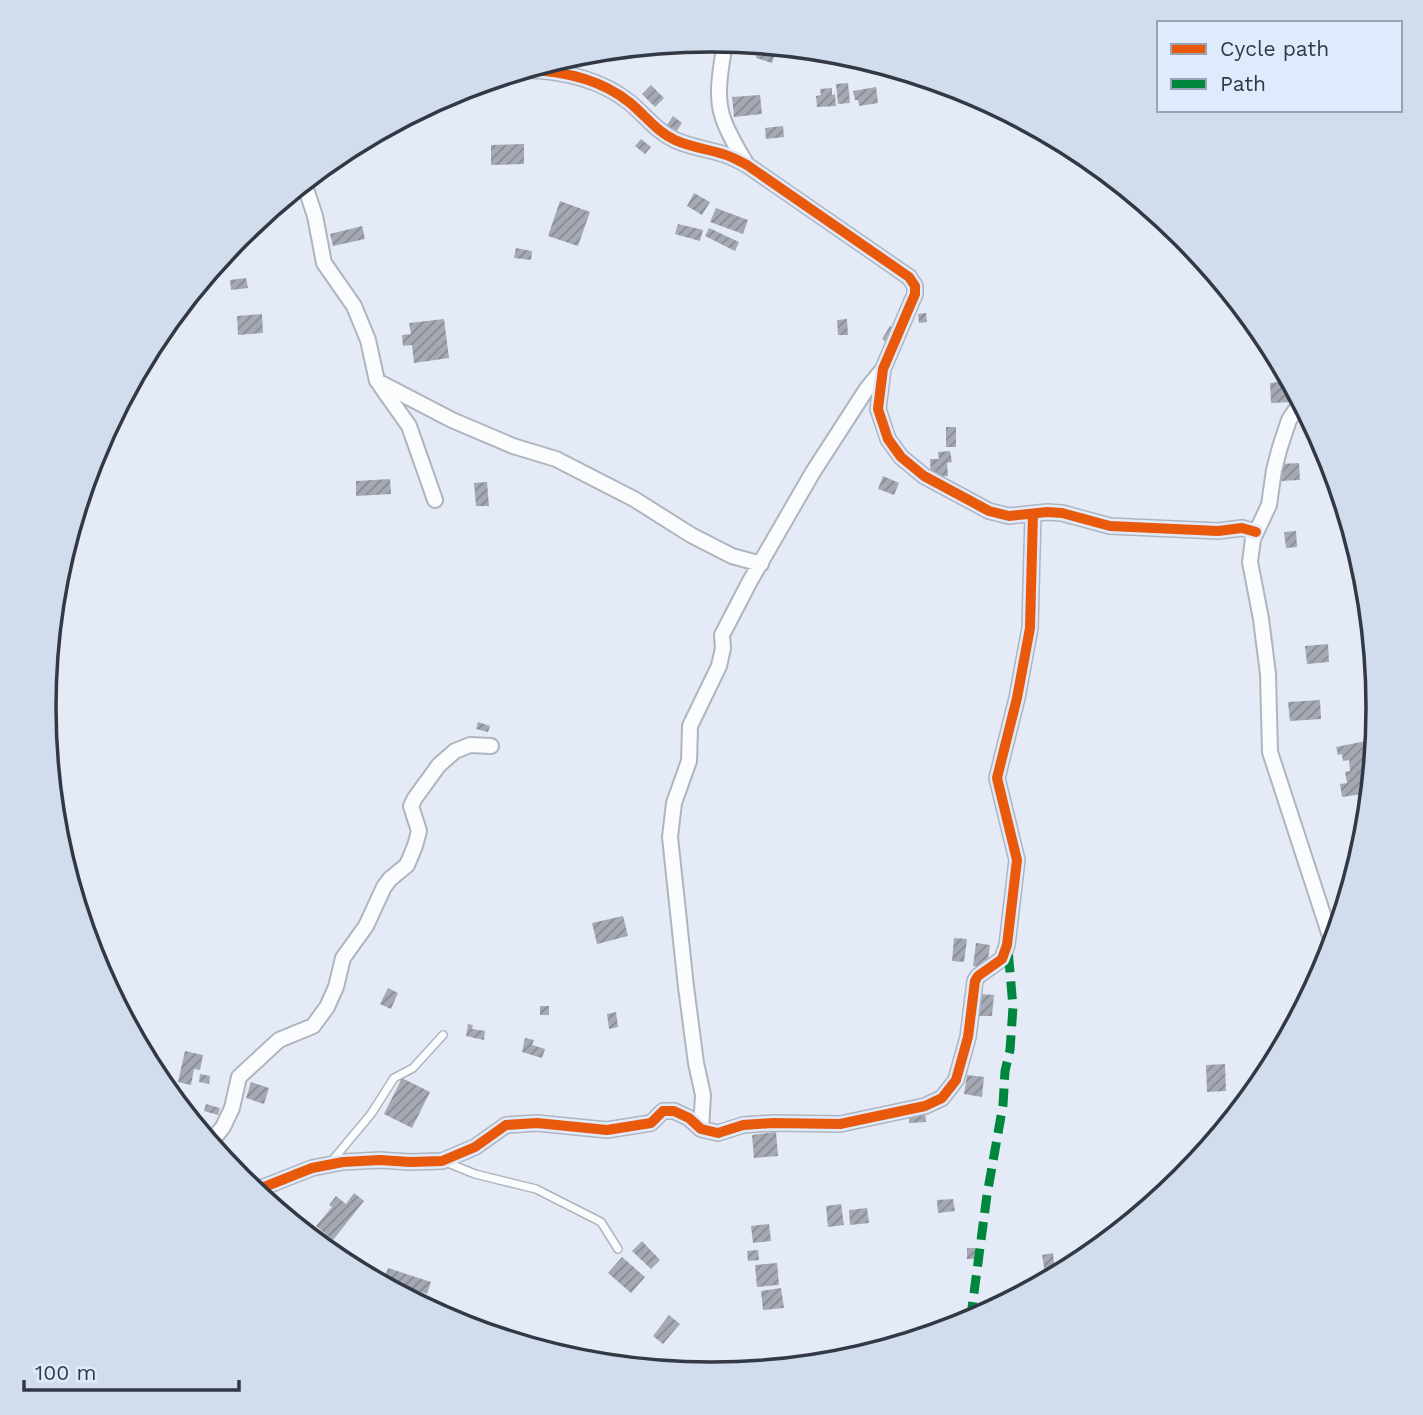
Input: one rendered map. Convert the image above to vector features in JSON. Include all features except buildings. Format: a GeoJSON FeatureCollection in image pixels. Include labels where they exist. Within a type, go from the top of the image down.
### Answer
{"type":"FeatureCollection","features":[{"type":"Feature","properties":{"kind":"street"},"geometry":{"type":"LineString","coordinates":[[724,53],[719,88],[720,112],[747,165]]}},
{"type":"Feature","properties":{"kind":"street"},"geometry":{"type":"LineString","coordinates":[[557,72],[581,76],[606,87],[628,102],[657,130],[676,140],[724,154],[747,165],[914,282],[915,294],[883,369],[866,390],[813,472],[722,635],[723,648],[719,666],[690,726],[689,761],[677,794],[670,837],[696,1063],[703,1095],[701,1129]]}},
{"type":"Feature","properties":{"kind":"street"},"geometry":{"type":"LineString","coordinates":[[307,193],[315,216],[324,263],[354,306],[368,340],[377,381],[409,426],[436,500]]}},
{"type":"Feature","properties":{"kind":"street"},"geometry":{"type":"LineString","coordinates":[[883,369],[878,409],[888,439],[901,457],[924,476],[989,511],[1009,516],[1062,513],[1110,526],[1218,531],[1242,528],[1256,532]]}},
{"type":"Feature","properties":{"kind":"street"},"geometry":{"type":"LineString","coordinates":[[377,381],[452,420],[513,446],[556,459],[634,499],[691,535],[732,556],[761,564]]}},
{"type":"Feature","properties":{"kind":"street"},"geometry":{"type":"LineString","coordinates":[[1296,412],[1286,429],[1274,470],[1269,506],[1253,539],[1250,562],[1268,674],[1270,752],[1328,927]]}},
{"type":"Feature","properties":{"kind":"street"},"geometry":{"type":"LineString","coordinates":[[265,1187],[312,1168],[328,1165],[380,1160],[442,1161],[475,1147],[506,1125],[537,1123],[607,1130],[651,1123],[663,1111],[674,1111],[689,1118],[701,1129],[718,1133],[743,1125],[840,1124],[925,1106],[942,1098],[956,1080],[968,1037],[975,981],[1002,959],[1007,945],[1017,860],[997,778],[1028,641],[1033,514]]}},
{"type":"Feature","properties":{"kind":"street"},"geometry":{"type":"LineString","coordinates":[[216,1135],[232,1108],[239,1077],[278,1040],[313,1026],[327,1007],[336,987],[343,958],[366,926],[384,887],[407,865],[419,831],[411,806],[415,798],[439,765],[455,751],[470,745],[491,746]]}},
{"type":"Feature","properties":{"kind":"lane"},"geometry":{"type":"LineString","coordinates":[[328,1165],[371,1114],[394,1079],[413,1068],[443,1035]]}},
{"type":"Feature","properties":{"kind":"lane"},"geometry":{"type":"LineString","coordinates":[[442,1161],[475,1174],[536,1189],[601,1222],[618,1250]]}},
{"type":"Feature","properties":{"kind":"marked path"},"geometry":{"type":"LineString","coordinates":[[972,1308],[1010,1050],[1013,1007],[1008,949]]}},
{"type":"Feature","properties":{"kind":"cycle path"},"geometry":{"type":"LineString","coordinates":[[554,72],[606,87],[629,102],[675,140],[726,155],[747,165],[909,277],[915,286],[915,294],[883,369],[878,409],[888,439],[901,457],[924,476],[989,511],[1009,516],[1047,512],[1062,513],[1110,526],[1218,531],[1242,528],[1256,532]]}},
{"type":"Feature","properties":{"kind":"cycle path"},"geometry":{"type":"LineString","coordinates":[[265,1187],[312,1168],[343,1162],[442,1161],[475,1147],[506,1125],[537,1123],[607,1130],[651,1123],[663,1111],[674,1111],[689,1118],[701,1129],[718,1133],[743,1125],[840,1124],[925,1106],[942,1098],[956,1080],[968,1037],[975,981],[1002,959],[1007,945],[1017,860],[997,778],[1017,698],[1030,628],[1033,514]]}}]}
